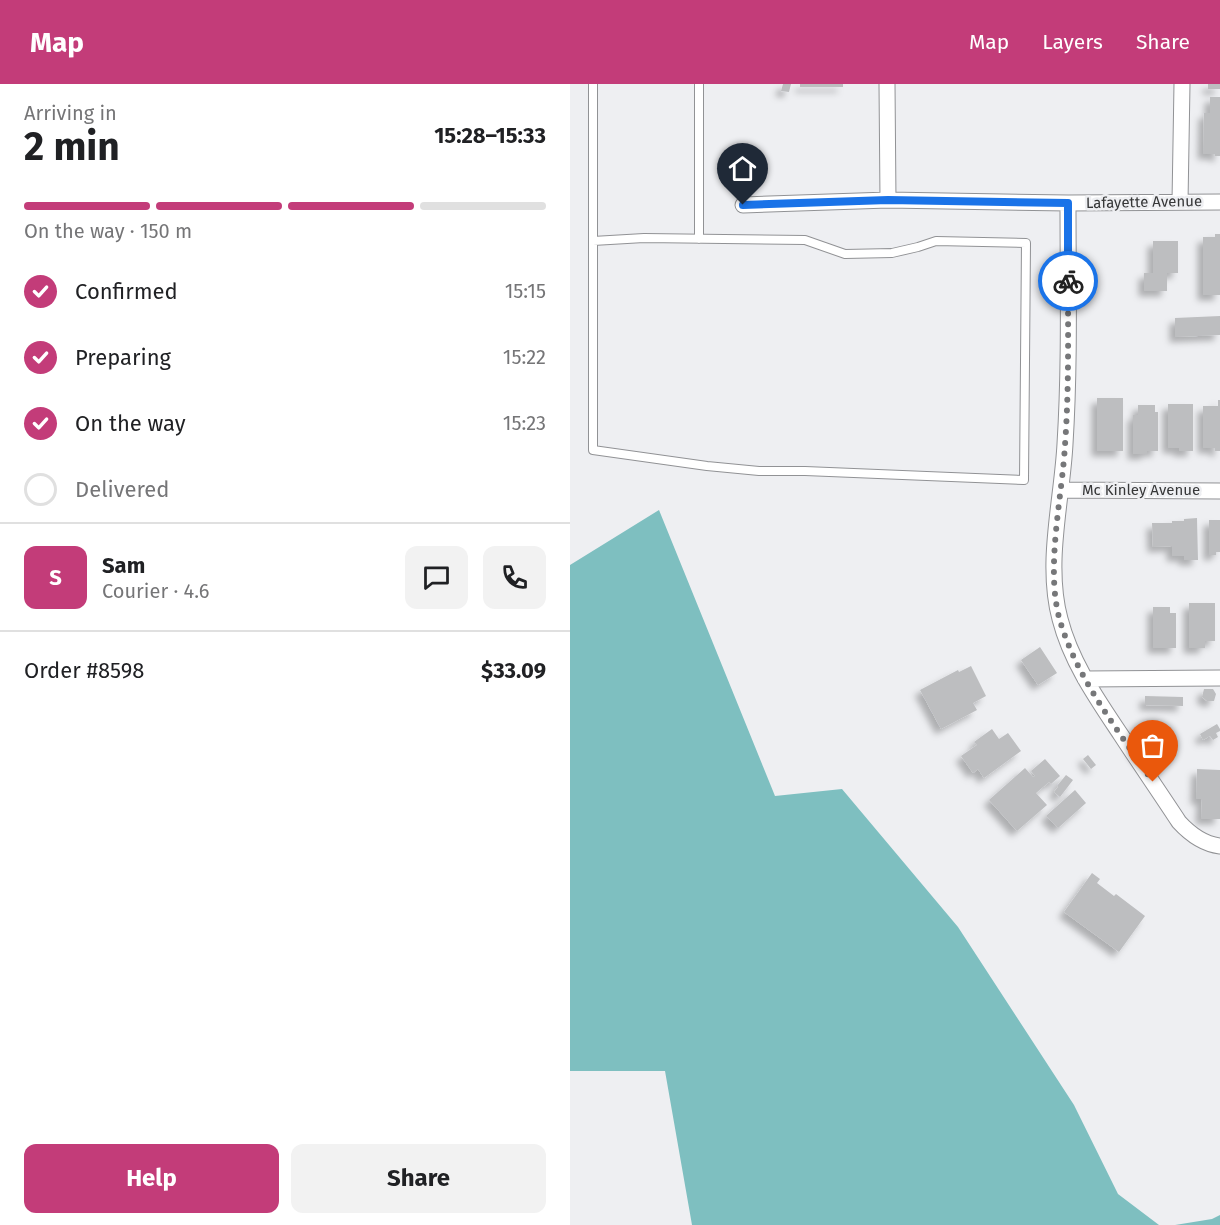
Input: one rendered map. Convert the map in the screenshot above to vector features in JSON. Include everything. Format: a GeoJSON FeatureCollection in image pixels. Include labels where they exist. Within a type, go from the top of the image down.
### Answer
{"type":"FeatureCollection","features":[{"type":"Feature","properties":{"kind":"street"},"geometry":{"type":"LineString","coordinates":[[887,84],[888,200]]}},
{"type":"Feature","properties":{"kind":"street"},"geometry":{"type":"LineString","coordinates":[[1180,202],[1182,84]]}},
{"type":"Feature","properties":{"kind":"street","name":"Lafayette Avenue"},"geometry":{"type":"LineString","coordinates":[[743,205],[888,200],[1068,203],[1220,201]]}},
{"type":"Feature","properties":{"kind":"street"},"geometry":{"type":"LineString","coordinates":[[1068,203],[1068,376],[1065,445],[1054,556],[1055,595],[1060,620],[1072,654],[1085,679],[1179,822],[1205,842],[1220,846]]}},
{"type":"Feature","properties":{"kind":"street","name":"Mc Kinley Avenue"},"geometry":{"type":"LineString","coordinates":[[1061,490],[1220,491]]}},
{"type":"Feature","properties":{"kind":"street"},"geometry":{"type":"LineString","coordinates":[[1085,679],[1220,678]]}},
{"type":"Feature","properties":{"kind":"lane"},"geometry":{"type":"LineString","coordinates":[[593,84],[593,241],[593,450],[759,471],[1024,480],[1026,243],[936,241],[918,248],[892,253],[845,254],[805,240],[644,238],[593,241]]}},
{"type":"Feature","properties":{"kind":"lane"},"geometry":{"type":"LineString","coordinates":[[699,84],[699,239]]}},
{"type":"Feature","properties":{"kind":"water"},"geometry":{"type":"Polygon","coordinates":[[[659,510],[775,796],[842,789],[958,927],[1074,1105],[1118,1194],[1159,1225],[692,1225],[665,1071],[570,1071],[570,565],[659,510]]]}},
{"type":"Feature","properties":{"kind":"water"},"geometry":{"type":"Polygon","coordinates":[[[1220,1215],[1220,1225],[1175,1225],[1212,1219],[1220,1215]]]}},
{"type":"Feature","properties":{"kind":"building"},"geometry":{"type":"Polygon","coordinates":[[[783,84],[791,84],[789,92],[781,91],[783,84]]]}},
{"type":"Feature","properties":{"kind":"building"},"geometry":{"type":"Polygon","coordinates":[[[800,84],[843,84],[843,87],[800,87],[800,84]]]}},
{"type":"Feature","properties":{"kind":"building"},"geometry":{"type":"Polygon","coordinates":[[[1208,84],[1220,84],[1220,89],[1208,89],[1208,84]]]}},
{"type":"Feature","properties":{"kind":"building"},"geometry":{"type":"Polygon","coordinates":[[[1210,97],[1220,97],[1220,156],[1203,154],[1204,113],[1210,113],[1210,97]]]}},
{"type":"Feature","properties":{"kind":"building"},"geometry":{"type":"Polygon","coordinates":[[[1215,234],[1220,234],[1220,295],[1203,295],[1203,237],[1215,237],[1215,234]]]}},
{"type":"Feature","properties":{"kind":"building"},"geometry":{"type":"Polygon","coordinates":[[[1153,241],[1178,241],[1178,273],[1167,273],[1167,291],[1144,291],[1144,273],[1153,273],[1153,241]]]}},
{"type":"Feature","properties":{"kind":"building"},"geometry":{"type":"Polygon","coordinates":[[[1220,316],[1220,335],[1175,337],[1175,318],[1220,316]]]}},
{"type":"Feature","properties":{"kind":"building"},"geometry":{"type":"Polygon","coordinates":[[[1097,398],[1123,398],[1123,451],[1097,451],[1097,398]]]}},
{"type":"Feature","properties":{"kind":"building"},"geometry":{"type":"Polygon","coordinates":[[[1218,400],[1220,400],[1220,451],[1215,451],[1215,448],[1203,448],[1203,406],[1218,406],[1218,400]]]}},
{"type":"Feature","properties":{"kind":"building"},"geometry":{"type":"Polygon","coordinates":[[[1168,404],[1193,404],[1193,451],[1168,448],[1168,404]]]}},
{"type":"Feature","properties":{"kind":"building"},"geometry":{"type":"Polygon","coordinates":[[[1138,405],[1155,405],[1155,412],[1158,412],[1158,451],[1133,454],[1133,415],[1138,415],[1138,405]]]}},
{"type":"Feature","properties":{"kind":"building"},"geometry":{"type":"Polygon","coordinates":[[[1197,518],[1198,560],[1184,560],[1184,556],[1172,556],[1172,546],[1153,547],[1152,523],[1172,523],[1172,521],[1197,518]]]}},
{"type":"Feature","properties":{"kind":"building"},"geometry":{"type":"Polygon","coordinates":[[[1209,520],[1220,520],[1220,552],[1216,552],[1216,555],[1209,555],[1209,520]]]}},
{"type":"Feature","properties":{"kind":"building"},"geometry":{"type":"Polygon","coordinates":[[[1189,603],[1215,603],[1215,641],[1205,641],[1205,648],[1189,648],[1189,603]]]}},
{"type":"Feature","properties":{"kind":"building"},"geometry":{"type":"Polygon","coordinates":[[[1153,607],[1170,607],[1170,613],[1176,613],[1176,648],[1153,648],[1153,607]]]}},
{"type":"Feature","properties":{"kind":"building"},"geometry":{"type":"Polygon","coordinates":[[[1040,647],[1057,673],[1038,685],[1021,660],[1040,647]]]}},
{"type":"Feature","properties":{"kind":"building"},"geometry":{"type":"Polygon","coordinates":[[[971,666],[986,696],[973,703],[977,710],[941,729],[920,690],[958,670],[959,672],[971,666]]]}},
{"type":"Feature","properties":{"kind":"building"},"geometry":{"type":"Polygon","coordinates":[[[1204,689],[1213,689],[1216,694],[1214,701],[1207,701],[1202,697],[1204,689]]]}},
{"type":"Feature","properties":{"kind":"building"},"geometry":{"type":"Polygon","coordinates":[[[1145,696],[1183,697],[1183,706],[1145,705],[1145,696]]]}},
{"type":"Feature","properties":{"kind":"building"},"geometry":{"type":"Polygon","coordinates":[[[1217,724],[1220,729],[1216,733],[1218,737],[1213,740],[1210,736],[1203,740],[1200,734],[1217,724]]]}},
{"type":"Feature","properties":{"kind":"building"},"geometry":{"type":"Polygon","coordinates":[[[992,729],[999,739],[1008,733],[1021,751],[984,778],[978,769],[973,773],[961,756],[977,745],[974,742],[992,729]]]}},
{"type":"Feature","properties":{"kind":"building"},"geometry":{"type":"Polygon","coordinates":[[[1088,755],[1096,765],[1091,769],[1083,759],[1088,755]]]}},
{"type":"Feature","properties":{"kind":"building"},"geometry":{"type":"Polygon","coordinates":[[[1045,759],[1060,776],[1036,793],[1047,805],[1017,831],[989,800],[1025,768],[1033,777],[1035,776],[1031,771],[1045,759]]]}},
{"type":"Feature","properties":{"kind":"building"},"geometry":{"type":"Polygon","coordinates":[[[1197,769],[1220,770],[1220,819],[1201,819],[1202,799],[1196,799],[1197,769]]]}},
{"type":"Feature","properties":{"kind":"building"},"geometry":{"type":"Polygon","coordinates":[[[1066,775],[1073,780],[1060,797],[1054,792],[1066,775]]]}},
{"type":"Feature","properties":{"kind":"building"},"geometry":{"type":"Polygon","coordinates":[[[1075,790],[1086,803],[1058,828],[1046,816],[1075,790]]]}},
{"type":"Feature","properties":{"kind":"building"},"geometry":{"type":"Polygon","coordinates":[[[1092,873],[1100,879],[1097,883],[1145,916],[1119,952],[1064,912],[1092,873]]]}},
{"type":"Feature","properties":{"kind":"way so far"},"geometry":{"type":"LineString","coordinates":[[1068,281],[1068,376],[1065,445],[1054,556],[1055,595],[1060,620],[1072,654],[1085,679],[1153,782]]}},
{"type":"Feature","properties":{"kind":"route"},"geometry":{"type":"LineString","coordinates":[[743,205],[888,200],[1068,203],[1068,281]]}}]}
